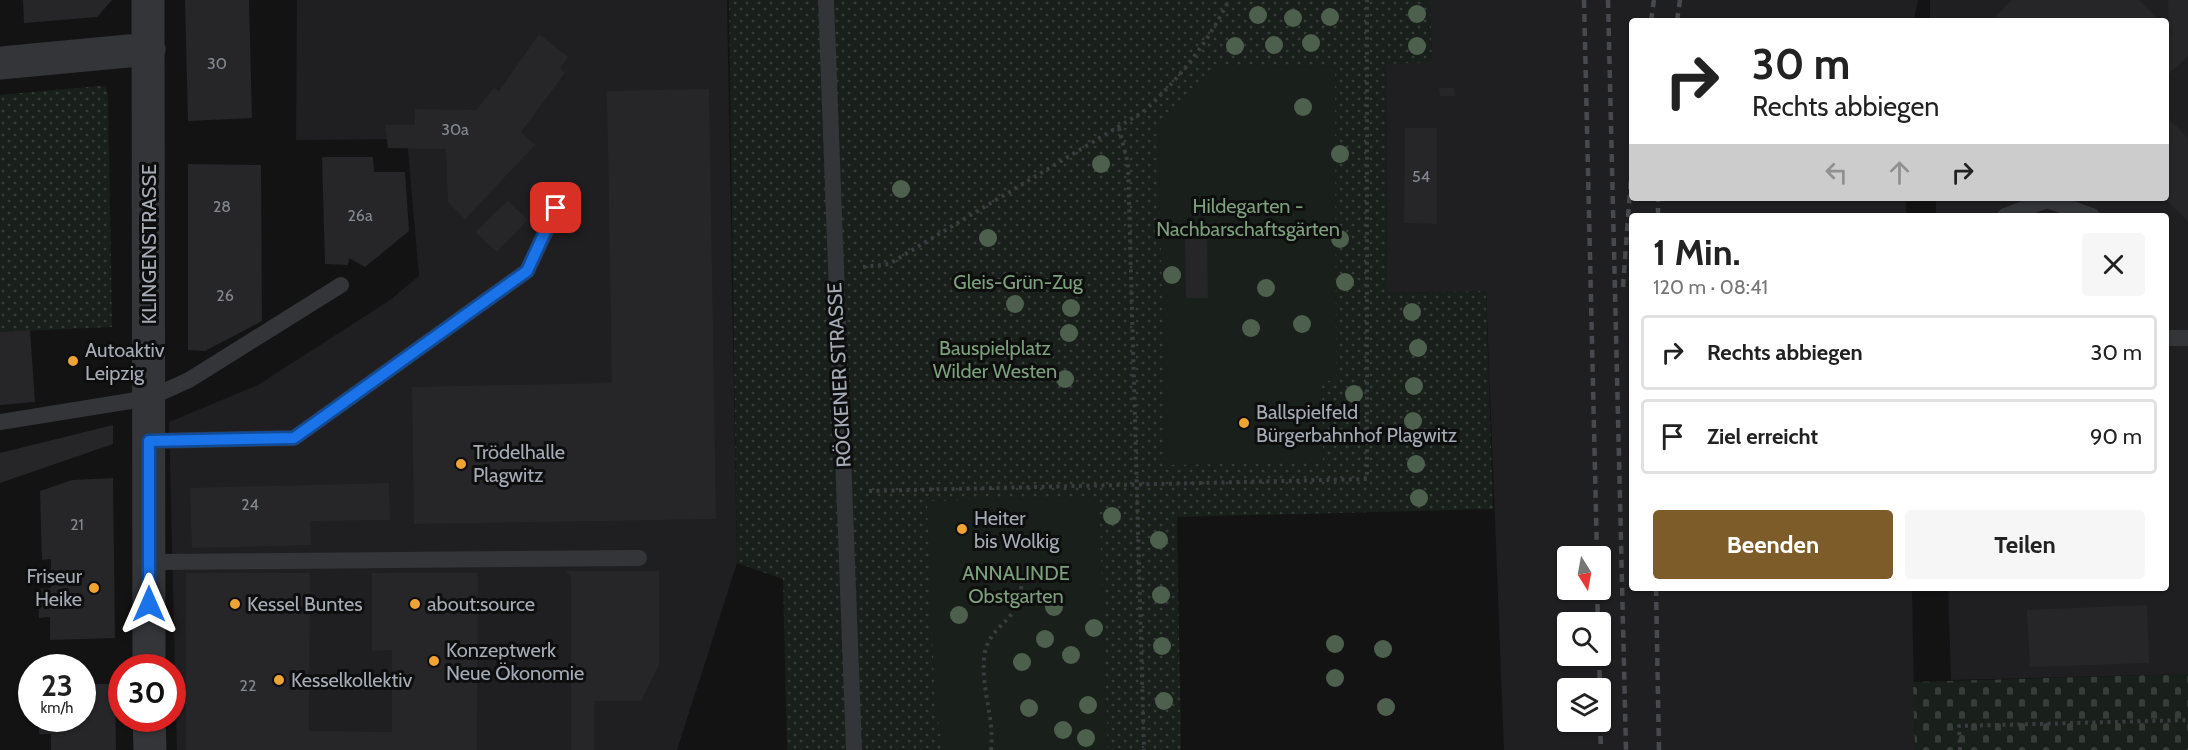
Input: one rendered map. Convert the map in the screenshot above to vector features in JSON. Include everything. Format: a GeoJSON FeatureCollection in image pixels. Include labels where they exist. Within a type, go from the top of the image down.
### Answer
{"type":"FeatureCollection","features":[{"type":"Feature","properties":{"kind":"street","name":"KLINGENSTRASSE"},"geometry":{"type":"LineString","coordinates":[[148,0],[149,654]]}},
{"type":"Feature","properties":{"kind":"street"},"geometry":{"type":"LineString","coordinates":[[0,63],[149,48]]}},
{"type":"Feature","properties":{"kind":"street"},"geometry":{"type":"LineString","coordinates":[[149,732],[150,750]]}},
{"type":"Feature","properties":{"kind":"lane","name":"RÖCKENER STRASSE"},"geometry":{"type":"LineString","coordinates":[[826,0],[834,270],[854,750]]}},
{"type":"Feature","properties":{"kind":"lane"},"geometry":{"type":"LineString","coordinates":[[2013,213],[2044,201]]}},
{"type":"Feature","properties":{"kind":"lane"},"geometry":{"type":"LineString","coordinates":[[2050,201],[2084,213]]}},
{"type":"Feature","properties":{"kind":"lane"},"geometry":{"type":"LineString","coordinates":[[149,441],[294,438],[527,271],[556,208]]}},
{"type":"Feature","properties":{"kind":"lane"},"geometry":{"type":"LineString","coordinates":[[0,422],[149,398],[189,380],[341,285]]}},
{"type":"Feature","properties":{"kind":"lane"},"geometry":{"type":"LineString","coordinates":[[2169,334],[2188,338]]}},
{"type":"Feature","properties":{"kind":"lane"},"geometry":{"type":"LineString","coordinates":[[149,562],[639,558]]}},
{"type":"Feature","properties":{"kind":"path"},"geometry":{"type":"LineString","coordinates":[[834,270],[889,264],[1143,112],[1170,87],[1216,26],[1229,0]]}},
{"type":"Feature","properties":{"kind":"path"},"geometry":{"type":"LineString","coordinates":[[845,492],[1367,479],[1367,0]]}},
{"type":"Feature","properties":{"kind":"path"},"geometry":{"type":"LineString","coordinates":[[1119,128],[1128,164],[1143,750]]}},
{"type":"Feature","properties":{"kind":"path"},"geometry":{"type":"LineString","coordinates":[[991,750],[992,724],[984,675],[985,651],[995,628],[1015,610],[1022,584]]}},
{"type":"Feature","properties":{"kind":"path"},"geometry":{"type":"LineString","coordinates":[[1960,750],[1959,726],[2188,720]]}},
{"type":"Feature","properties":{"kind":"shaded area"},"geometry":{"type":"Polygon","coordinates":[[[297,0],[727,0],[737,563],[677,750],[177,750],[177,732],[186,732],[186,654],[175,654],[169,422],[258,385],[390,300],[419,276],[407,139],[296,140],[297,0]]]}},
{"type":"Feature","properties":{"kind":"shaded area"},"geometry":{"type":"Polygon","coordinates":[[[1430,0],[1918,0],[1915,18],[1629,18],[1629,201],[1906,201],[1906,213],[1629,213],[1629,591],[1912,591],[1915,750],[1504,750],[1486,291],[1387,293],[1386,63],[1432,61],[1430,0]]]}},
{"type":"Feature","properties":{"kind":"shaded area"},"geometry":{"type":"Polygon","coordinates":[[[1930,0],[2188,0],[2188,674],[1951,680],[1948,591],[2169,591],[2169,213],[1936,213],[1936,201],[2169,201],[2169,18],[1930,18],[1930,0]]]}},
{"type":"Feature","properties":{"kind":"green space","name":"Gleis-Grün-Zug"},"geometry":{"type":"Polygon","coordinates":[[[729,0],[1430,0],[1432,62],[1386,64],[1387,293],[1486,291],[1493,509],[1177,517],[1181,750],[787,750],[783,579],[737,563],[729,0]]]}},
{"type":"Feature","properties":{"kind":"green space","name":"Hildegarten - Nachbarschaftsgärten"},"geometry":{"type":"Polygon","coordinates":[[[1216,65],[1335,67],[1336,381],[1322,381],[1323,462],[1166,465],[1158,123],[1216,65]]]}},
{"type":"Feature","properties":{"kind":"green space"},"geometry":{"type":"Polygon","coordinates":[[[105,87],[108,94],[112,327],[0,332],[0,95],[105,87]]]}},
{"type":"Feature","properties":{"kind":"green space","name":"ANNALINDE Obstgarten"},"geometry":{"type":"Polygon","coordinates":[[[1099,497],[1108,750],[944,750],[935,706],[927,501],[1099,497]]]}},
{"type":"Feature","properties":{"kind":"green space"},"geometry":{"type":"Polygon","coordinates":[[[2188,674],[2188,750],[1915,750],[1913,682],[2188,674]]]}},
{"type":"Feature","properties":{"kind":"building"},"geometry":{"type":"Polygon","coordinates":[[[23,0],[112,0],[97,17],[24,23],[23,0]]]}},
{"type":"Feature","properties":{"kind":"building"},"geometry":{"type":"Polygon","coordinates":[[[185,0],[249,0],[252,118],[188,121],[185,0]]]}},
{"type":"Feature","properties":{"kind":"building"},"geometry":{"type":"Polygon","coordinates":[[[2012,0],[2139,0],[2157,18],[1994,18],[2012,0]]]}},
{"type":"Feature","properties":{"kind":"building"},"geometry":{"type":"Polygon","coordinates":[[[2168,0],[2188,0],[2188,56],[2169,74],[2169,31],[2175,36],[2169,29],[2168,0]]]}},
{"type":"Feature","properties":{"kind":"building"},"geometry":{"type":"Polygon","coordinates":[[[539,34],[568,57],[560,68],[565,73],[521,132],[535,145],[465,219],[448,202],[446,149],[388,148],[385,125],[415,125],[415,109],[476,110],[494,88],[499,91],[539,34]]]}},
{"type":"Feature","properties":{"kind":"building"},"geometry":{"type":"Polygon","coordinates":[[[1439,88],[1454,88],[1455,96],[1440,96],[1439,88]]]}},
{"type":"Feature","properties":{"kind":"building"},"geometry":{"type":"Polygon","coordinates":[[[709,89],[716,519],[414,524],[412,387],[612,383],[607,91],[709,89]]]}},
{"type":"Feature","properties":{"kind":"building"},"geometry":{"type":"Polygon","coordinates":[[[2169,119],[2188,138],[2188,221],[2168,201],[2169,119]]]}},
{"type":"Feature","properties":{"kind":"building"},"geometry":{"type":"Polygon","coordinates":[[[1405,128],[1437,128],[1437,224],[1404,223],[1405,128]]]}},
{"type":"Feature","properties":{"kind":"building"},"geometry":{"type":"Polygon","coordinates":[[[322,157],[373,157],[374,172],[405,172],[409,231],[365,267],[349,258],[348,265],[325,264],[322,157]]]}},
{"type":"Feature","properties":{"kind":"building"},"geometry":{"type":"Polygon","coordinates":[[[188,164],[261,165],[262,321],[205,351],[188,350],[188,164]]]}},
{"type":"Feature","properties":{"kind":"building"},"geometry":{"type":"Polygon","coordinates":[[[508,201],[528,220],[497,252],[475,232],[508,201]]]}},
{"type":"Feature","properties":{"kind":"building"},"geometry":{"type":"Polygon","coordinates":[[[1185,226],[1207,226],[1208,298],[1186,298],[1185,226]]]}},
{"type":"Feature","properties":{"kind":"building"},"geometry":{"type":"Polygon","coordinates":[[[30,330],[35,402],[0,405],[0,332],[30,330]]]}},
{"type":"Feature","properties":{"kind":"building"},"geometry":{"type":"Polygon","coordinates":[[[113,425],[113,444],[0,483],[0,453],[113,425]]]}},
{"type":"Feature","properties":{"kind":"building"},"geometry":{"type":"Polygon","coordinates":[[[113,478],[115,638],[50,640],[50,617],[39,618],[38,589],[51,588],[51,559],[42,560],[40,491],[72,480],[113,478]]]}},
{"type":"Feature","properties":{"kind":"building"},"geometry":{"type":"Polygon","coordinates":[[[389,483],[390,520],[310,521],[311,545],[192,548],[190,488],[389,483]]]}},
{"type":"Feature","properties":{"kind":"building"},"geometry":{"type":"Polygon","coordinates":[[[566,571],[659,571],[659,665],[641,701],[594,701],[594,750],[571,750],[571,578],[566,571]]]}},
{"type":"Feature","properties":{"kind":"building"},"geometry":{"type":"Polygon","coordinates":[[[186,573],[310,573],[309,731],[392,732],[392,650],[372,651],[372,573],[478,573],[477,750],[186,750],[186,573]]]}},
{"type":"Feature","properties":{"kind":"building"},"geometry":{"type":"Polygon","coordinates":[[[2147,605],[2149,663],[2030,667],[2027,610],[2147,605]]]}},
{"type":"Feature","properties":{"kind":"building"},"geometry":{"type":"Polygon","coordinates":[[[96,684],[108,684],[108,732],[116,732],[116,750],[51,750],[51,734],[39,734],[39,732],[96,732],[96,684]]]}},
{"type":"Feature","properties":{"kind":"railway"},"geometry":{"type":"LineString","coordinates":[[1584,0],[1597,546]]}},
{"type":"Feature","properties":{"kind":"railway"},"geometry":{"type":"LineString","coordinates":[[1608,0],[1626,750]]}},
{"type":"Feature","properties":{"kind":"railway"},"geometry":{"type":"LineString","coordinates":[[1651,18],[1654,0]]}},
{"type":"Feature","properties":{"kind":"railway"},"geometry":{"type":"LineString","coordinates":[[1677,18],[1680,0]]}},
{"type":"Feature","properties":{"kind":"railway"},"geometry":{"type":"LineString","coordinates":[[1623,287],[1629,201]]}},
{"type":"Feature","properties":{"kind":"railway"},"geometry":{"type":"LineString","coordinates":[[1658,201],[1658,213]]}},
{"type":"Feature","properties":{"kind":"railway"},"geometry":{"type":"LineString","coordinates":[[1656,591],[1659,750]]}},
{"type":"Feature","properties":{"kind":"railway"},"geometry":{"type":"LineString","coordinates":[[1597,600],[1598,612]]}},
{"type":"Feature","properties":{"kind":"railway"},"geometry":{"type":"LineString","coordinates":[[1599,666],[1600,678]]}},
{"type":"Feature","properties":{"kind":"railway"},"geometry":{"type":"LineString","coordinates":[[1600,732],[1601,750]]}},
{"type":"Feature","properties":{"kind":"place","name":"Autoaktiv Leipzig"},"geometry":{"type":"Point","coordinates":[73,361]}},
{"type":"Feature","properties":{"kind":"place","name":"Ballspielfeld Bürgerbahnhof Plagwitz"},"geometry":{"type":"Point","coordinates":[1244,423]}},
{"type":"Feature","properties":{"kind":"place","name":"Trödelhalle Plagwitz"},"geometry":{"type":"Point","coordinates":[461,464]}},
{"type":"Feature","properties":{"kind":"place","name":"Heiter bis Wolkig"},"geometry":{"type":"Point","coordinates":[962,529]}},
{"type":"Feature","properties":{"kind":"place","name":"Friseur Heike"},"geometry":{"type":"Point","coordinates":[94,588]}},
{"type":"Feature","properties":{"kind":"place","name":"Kessel Buntes"},"geometry":{"type":"Point","coordinates":[235,604]}},
{"type":"Feature","properties":{"kind":"place","name":"about:source"},"geometry":{"type":"Point","coordinates":[415,604]}},
{"type":"Feature","properties":{"kind":"place","name":"Konzeptwerk Neue Ökonomie"},"geometry":{"type":"Point","coordinates":[434,661]}},
{"type":"Feature","properties":{"kind":"place","name":"Kesselkollektiv"},"geometry":{"type":"Point","coordinates":[279,680]}},
{"type":"Feature","properties":{"kind":"route"},"geometry":{"type":"LineString","coordinates":[[149,604],[149,441],[294,438],[527,271],[556,208]]}},
{"type":"Feature","properties":{"kind":"park label","name":"Bauspielplatz Wilder Westen"},"geometry":{"type":"Point","coordinates":[995,360]}}]}
